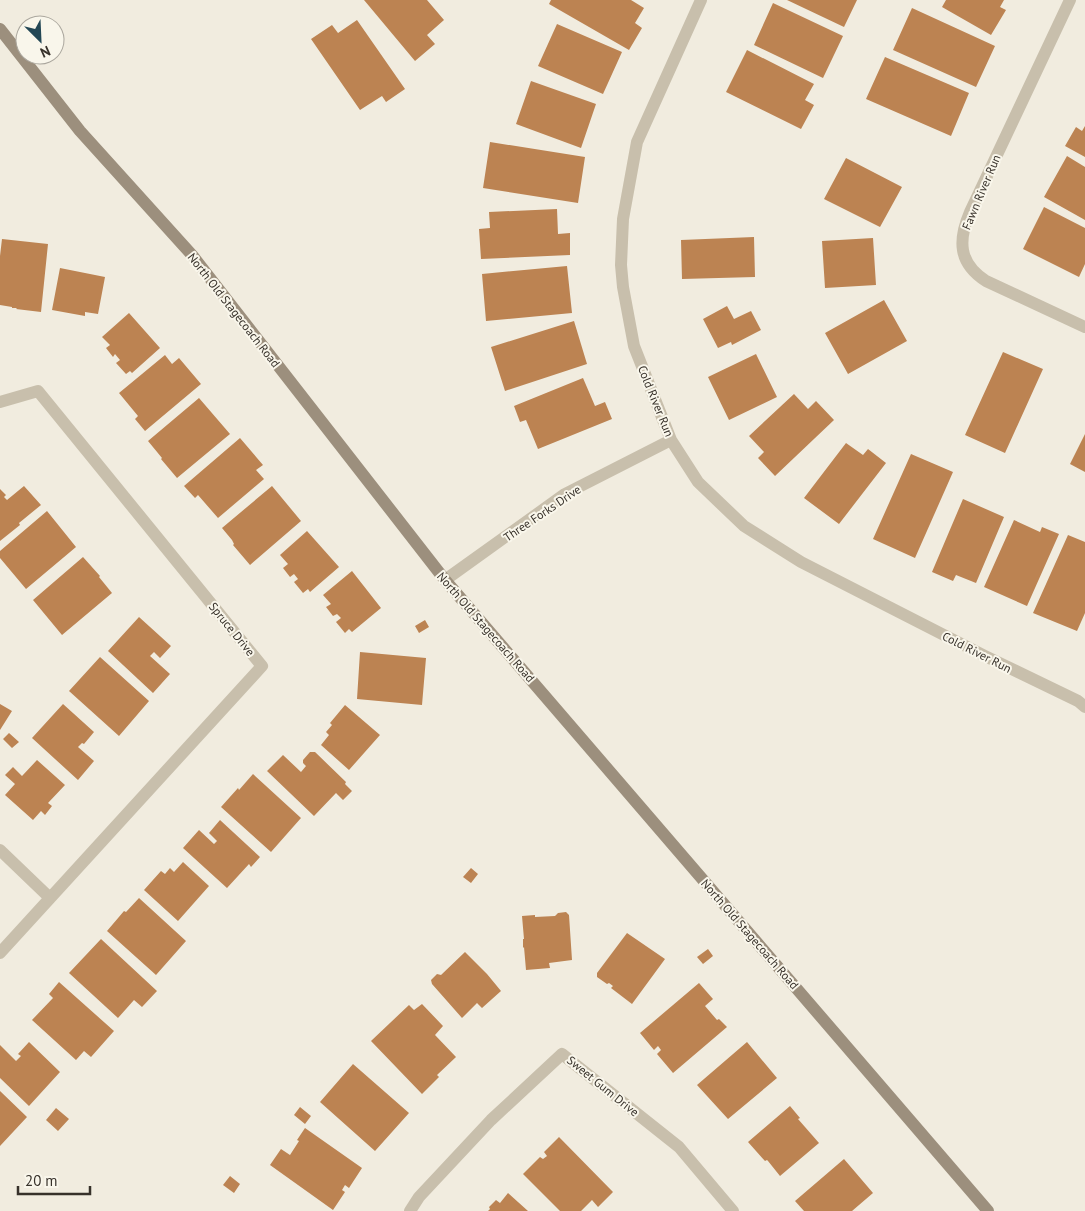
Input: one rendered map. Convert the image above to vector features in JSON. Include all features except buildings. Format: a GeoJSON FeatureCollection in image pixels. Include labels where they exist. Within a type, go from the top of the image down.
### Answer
{"type":"FeatureCollection","features":[{"type":"Feature","properties":{"kind":"street","name":"Cold River Run"},"geometry":{"type":"LineString","coordinates":[[701,0],[636,142],[623,219],[621,265],[623,287],[634,346],[671,440],[698,482],[744,526],[801,562],[985,656],[1083,700]]}},
{"type":"Feature","properties":{"kind":"street","name":"Fawn River Run"},"geometry":{"type":"LineString","coordinates":[[1070,0],[970,212],[964,226],[962,244],[966,260],[977,275],[986,281],[1085,327]]}},
{"type":"Feature","properties":{"kind":"street","name":"North Old Stagecoach Road"},"geometry":{"type":"LineString","coordinates":[[0,28],[80,131],[192,256],[445,580],[988,1211]]}},
{"type":"Feature","properties":{"kind":"street","name":"Spruce Drive"},"geometry":{"type":"LineString","coordinates":[[0,402],[38,391],[262,666],[0,953]]}},
{"type":"Feature","properties":{"kind":"street","name":"Three Forks Drive"},"geometry":{"type":"LineString","coordinates":[[445,580],[565,494],[671,440]]}},
{"type":"Feature","properties":{"kind":"street"},"geometry":{"type":"LineString","coordinates":[[0,850],[50,898]]}},
{"type":"Feature","properties":{"kind":"street","name":"Sweet Gum Drive"},"geometry":{"type":"LineString","coordinates":[[410,1211],[419,1197],[491,1120],[562,1054],[679,1147],[734,1211]]}}]}
